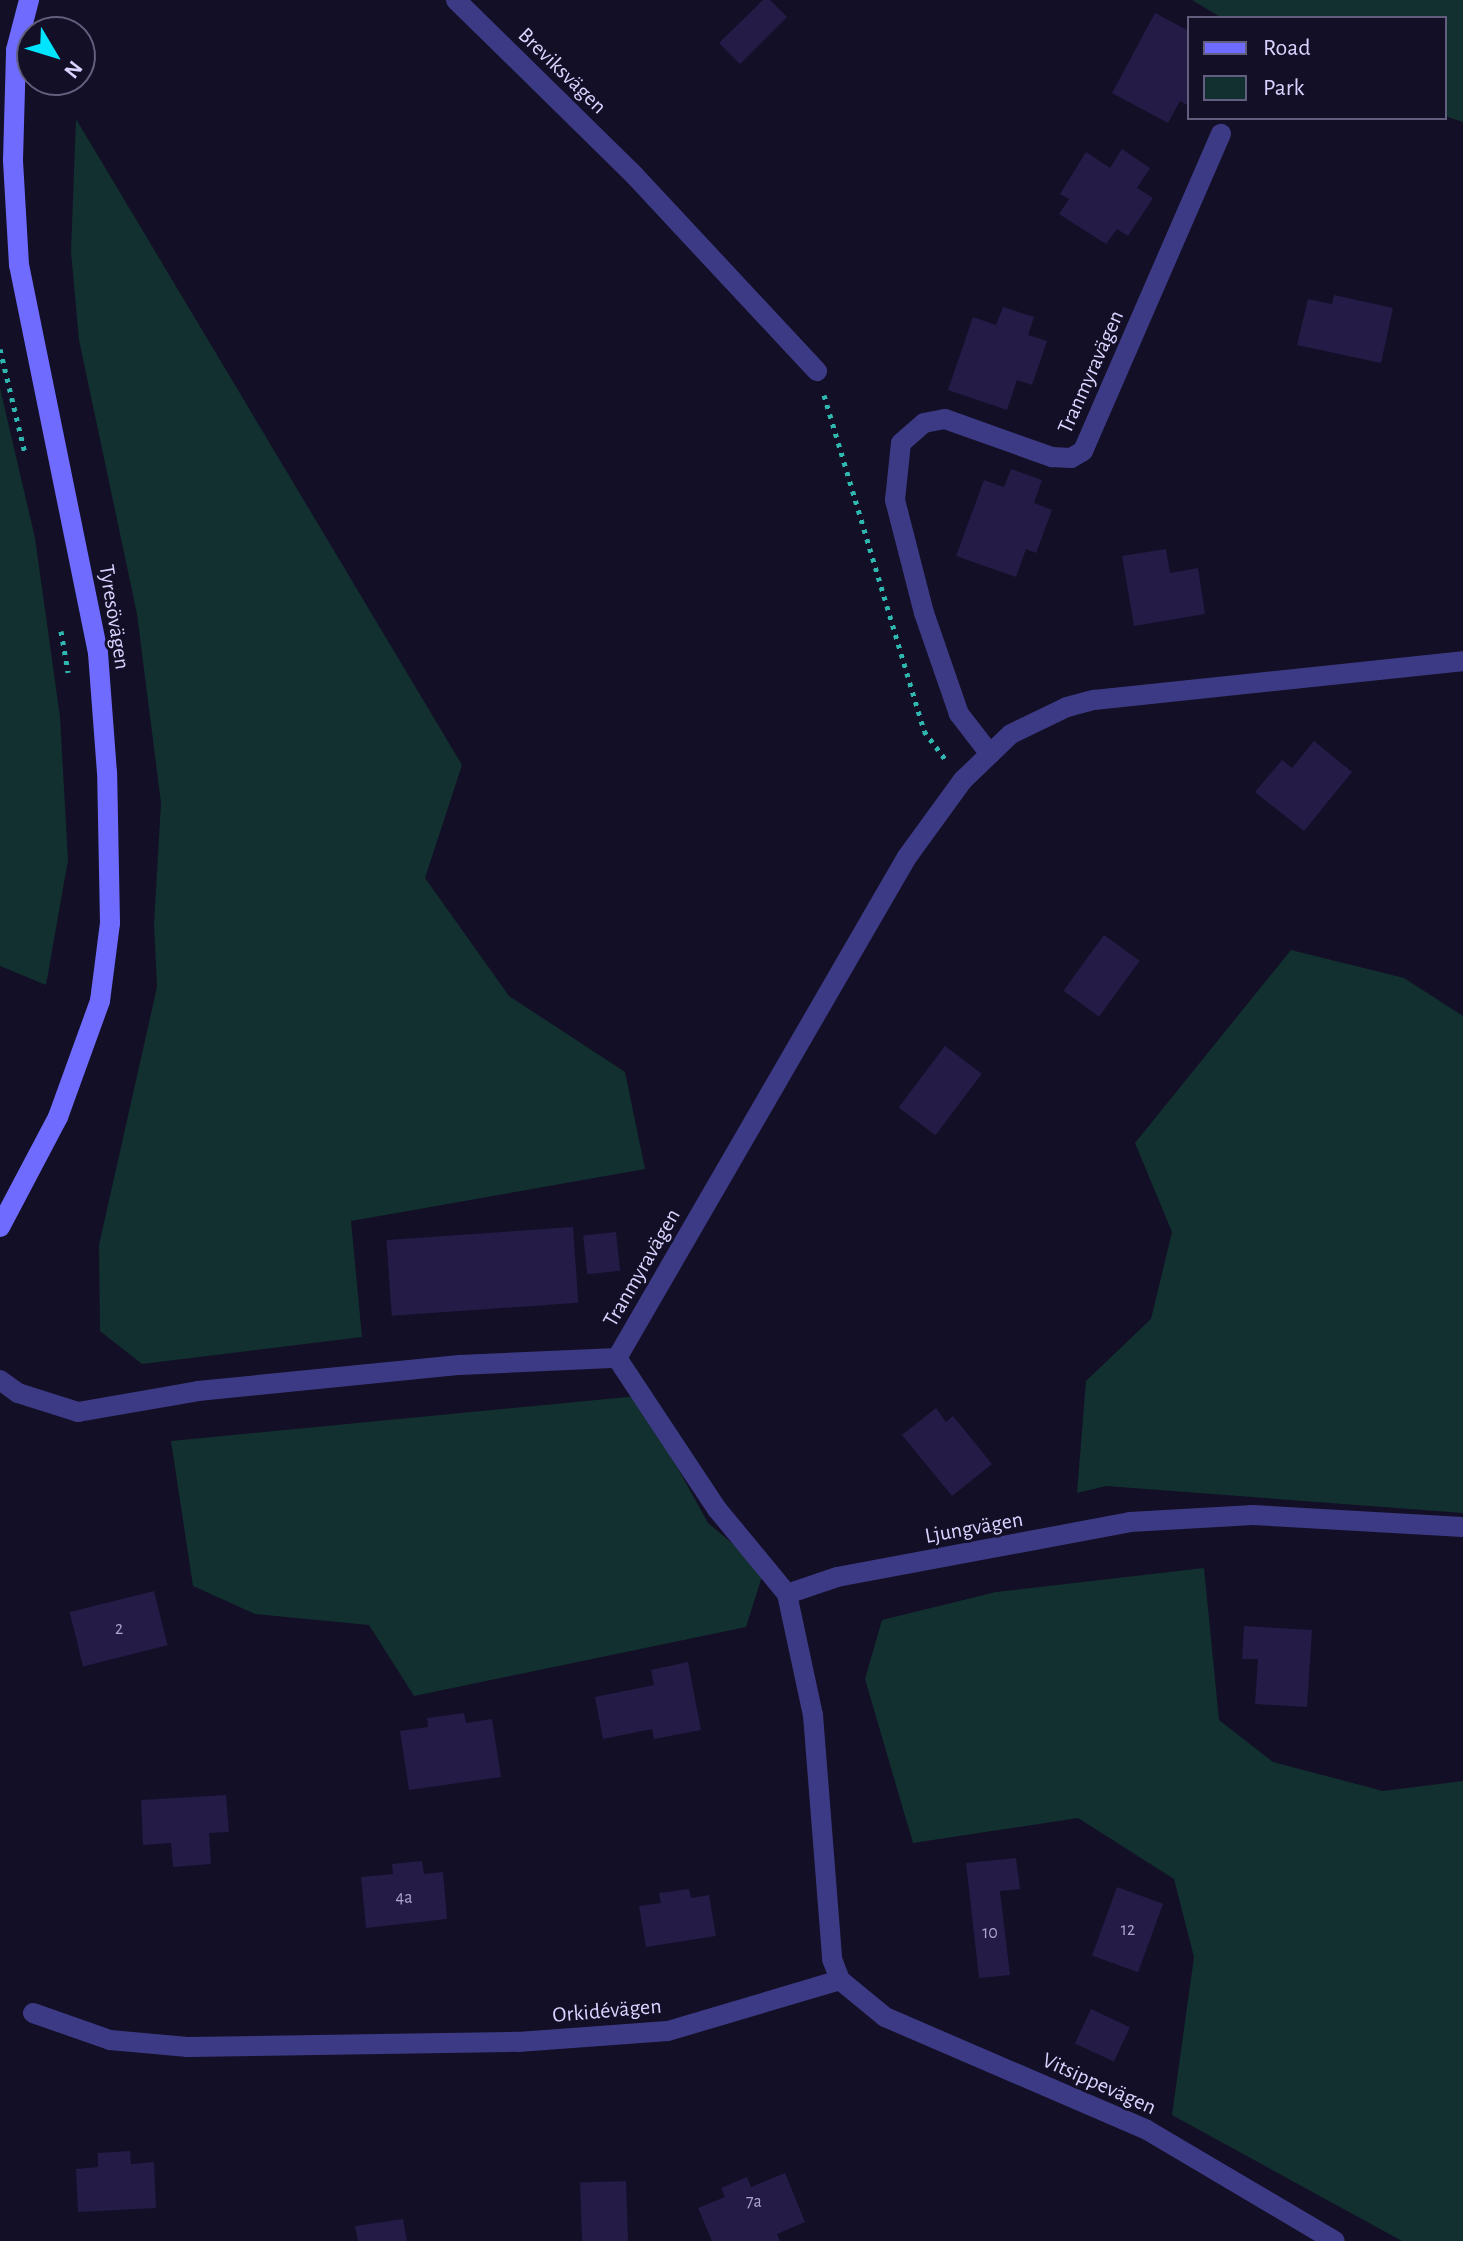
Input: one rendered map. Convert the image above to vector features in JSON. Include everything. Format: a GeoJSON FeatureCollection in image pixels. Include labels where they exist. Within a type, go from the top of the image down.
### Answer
{"type":"FeatureCollection","features":[{"type":"Feature","properties":{"kind":"main road","name":"Tyresövägen"},"geometry":{"type":"LineString","coordinates":[[0,1227],[26,1187],[58,1117],[100,1001],[110,923],[107,773],[98,653],[19,265],[13,160],[16,50],[29,0]]}},
{"type":"Feature","properties":{"kind":"street","name":"Breviksvägen"},"geometry":{"type":"LineString","coordinates":[[456,0],[635,176],[817,371]]}},
{"type":"Feature","properties":{"kind":"street","name":"Tranmyravägen"},"geometry":{"type":"LineString","coordinates":[[990,754],[959,714],[924,613],[895,500],[901,443],[924,423],[945,419],[1052,457],[1071,458],[1083,451],[1221,134]]}},
{"type":"Feature","properties":{"kind":"street","name":"Tranmyravägen"},"geometry":{"type":"LineString","coordinates":[[0,1380],[18,1393],[78,1412],[198,1391],[460,1365],[617,1358],[907,857],[963,780],[1011,734],[1067,707],[1094,700],[1463,661]]}},
{"type":"Feature","properties":{"kind":"street"},"geometry":{"type":"LineString","coordinates":[[617,1358],[717,1509],[787,1594],[813,1715],[832,1959],[840,1980]]}},
{"type":"Feature","properties":{"kind":"street","name":"Ljungvägen"},"geometry":{"type":"LineString","coordinates":[[787,1594],[837,1577],[1130,1522],[1253,1515],[1463,1527]]}},
{"type":"Feature","properties":{"kind":"street","name":"Orkidévägen"},"geometry":{"type":"LineString","coordinates":[[33,2013],[110,2040],[188,2047],[518,2042],[668,2031],[840,1980]]}},
{"type":"Feature","properties":{"kind":"street","name":"Vitsippevägen"},"geometry":{"type":"LineString","coordinates":[[840,1980],[885,2017],[1147,2130],[1335,2241]]}},
{"type":"Feature","properties":{"kind":"path"},"geometry":{"type":"LineString","coordinates":[[0,349],[27,460]]}},
{"type":"Feature","properties":{"kind":"path"},"geometry":{"type":"LineString","coordinates":[[817,371],[924,731],[963,780]]}},
{"type":"Feature","properties":{"kind":"path"},"geometry":{"type":"LineString","coordinates":[[59,614],[69,676]]}},
{"type":"Feature","properties":{"kind":"green space"},"geometry":{"type":"Polygon","coordinates":[[[1192,0],[1463,0],[1463,122],[1447,117],[1447,16],[1219,16],[1192,0]]]}},
{"type":"Feature","properties":{"kind":"green space"},"geometry":{"type":"Polygon","coordinates":[[[76,119],[462,765],[425,878],[509,996],[625,1072],[645,1169],[351,1221],[362,1337],[142,1364],[100,1331],[99,1245],[157,987],[154,924],[161,803],[137,614],[79,340],[71,252],[76,119]]]}},
{"type":"Feature","properties":{"kind":"green space"},"geometry":{"type":"Polygon","coordinates":[[[0,388],[35,538],[60,717],[68,860],[46,985],[0,966],[0,388]]]}},
{"type":"Feature","properties":{"kind":"green space"},"geometry":{"type":"Polygon","coordinates":[[[1291,950],[1404,978],[1463,1016],[1463,1513],[1106,1486],[1077,1493],[1086,1381],[1151,1319],[1172,1232],[1135,1143],[1291,950]]]}},
{"type":"Feature","properties":{"kind":"green space"},"geometry":{"type":"Polygon","coordinates":[[[638,1396],[708,1523],[764,1570],[746,1627],[414,1696],[369,1625],[255,1614],[193,1586],[171,1441],[638,1396]]]}},
{"type":"Feature","properties":{"kind":"green space"},"geometry":{"type":"Polygon","coordinates":[[[1204,1568],[1219,1720],[1273,1762],[1383,1791],[1463,1781],[1463,2241],[1402,2241],[1172,2115],[1194,1957],[1174,1879],[1078,1818],[913,1843],[865,1679],[882,1620],[996,1592],[1204,1568]]]}},
{"type":"Feature","properties":{"kind":"building"},"geometry":{"type":"Polygon","coordinates":[[[763,0],[770,0],[787,17],[740,64],[719,43],[763,0]]]}},
{"type":"Feature","properties":{"kind":"building"},"geometry":{"type":"Polygon","coordinates":[[[1155,13],[1187,30],[1187,105],[1180,101],[1168,123],[1112,93],[1155,13]]]}},
{"type":"Feature","properties":{"kind":"building"},"geometry":{"type":"Polygon","coordinates":[[[1122,149],[1150,168],[1137,188],[1153,198],[1128,236],[1117,229],[1106,244],[1059,214],[1069,199],[1060,194],[1086,152],[1110,168],[1122,149]]]}},
{"type":"Feature","properties":{"kind":"building"},"geometry":{"type":"Polygon","coordinates":[[[1334,295],[1393,308],[1381,363],[1297,345],[1308,299],[1332,304],[1334,295]]]}},
{"type":"Feature","properties":{"kind":"building"},"geometry":{"type":"Polygon","coordinates":[[[1003,307],[1034,317],[1028,335],[1047,341],[1032,385],[1017,380],[1007,410],[948,390],[973,317],[996,325],[1003,307]]]}},
{"type":"Feature","properties":{"kind":"building"},"geometry":{"type":"Polygon","coordinates":[[[1011,469],[1042,480],[1034,503],[1052,510],[1036,553],[1026,549],[1016,577],[956,556],[984,480],[1004,487],[1011,469]]]}},
{"type":"Feature","properties":{"kind":"building"},"geometry":{"type":"Polygon","coordinates":[[[1166,549],[1170,573],[1198,568],[1205,614],[1134,626],[1122,556],[1166,549]]]}},
{"type":"Feature","properties":{"kind":"building"},"geometry":{"type":"Polygon","coordinates":[[[1314,741],[1352,772],[1304,831],[1255,792],[1282,760],[1292,768],[1314,741]]]}},
{"type":"Feature","properties":{"kind":"building"},"geometry":{"type":"Polygon","coordinates":[[[1104,935],[1140,961],[1099,1017],[1063,991],[1104,935]]]}},
{"type":"Feature","properties":{"kind":"building"},"geometry":{"type":"Polygon","coordinates":[[[945,1046],[982,1074],[935,1135],[899,1107],[945,1046]]]}},
{"type":"Feature","properties":{"kind":"building"},"geometry":{"type":"Polygon","coordinates":[[[573,1227],[578,1303],[392,1316],[386,1240],[573,1227]]]}},
{"type":"Feature","properties":{"kind":"building"},"geometry":{"type":"Polygon","coordinates":[[[616,1232],[620,1271],[587,1274],[583,1235],[616,1232]]]}},
{"type":"Feature","properties":{"kind":"building"},"geometry":{"type":"Polygon","coordinates":[[[936,1408],[946,1422],[953,1416],[992,1464],[952,1496],[902,1435],[936,1408]]]}},
{"type":"Feature","properties":{"kind":"building"},"geometry":{"type":"Polygon","coordinates":[[[154,1591],[168,1645],[83,1666],[70,1612],[154,1591]]]}},
{"type":"Feature","properties":{"kind":"building"},"geometry":{"type":"Polygon","coordinates":[[[1244,1626],[1312,1630],[1307,1707],[1255,1704],[1258,1659],[1242,1659],[1244,1626]]]}},
{"type":"Feature","properties":{"kind":"building"},"geometry":{"type":"Polygon","coordinates":[[[688,1662],[701,1730],[654,1739],[652,1729],[603,1739],[595,1697],[654,1685],[651,1670],[688,1662]]]}},
{"type":"Feature","properties":{"kind":"building"},"geometry":{"type":"Polygon","coordinates":[[[464,1713],[466,1723],[492,1719],[501,1777],[409,1790],[400,1731],[428,1727],[427,1718],[464,1713]]]}},
{"type":"Feature","properties":{"kind":"building"},"geometry":{"type":"Polygon","coordinates":[[[226,1795],[229,1832],[209,1833],[211,1864],[173,1867],[171,1843],[143,1845],[141,1800],[226,1795]]]}},
{"type":"Feature","properties":{"kind":"building"},"geometry":{"type":"Polygon","coordinates":[[[1016,1858],[1020,1889],[1000,1891],[1010,1975],[979,1978],[966,1863],[1016,1858]]]}},
{"type":"Feature","properties":{"kind":"building"},"geometry":{"type":"Polygon","coordinates":[[[422,1861],[424,1874],[443,1872],[447,1919],[366,1928],[361,1877],[393,1874],[392,1864],[422,1861]]]}},
{"type":"Feature","properties":{"kind":"building"},"geometry":{"type":"Polygon","coordinates":[[[1117,1887],[1163,1904],[1138,1972],[1092,1956],[1117,1887]]]}},
{"type":"Feature","properties":{"kind":"building"},"geometry":{"type":"Polygon","coordinates":[[[689,1889],[691,1898],[709,1895],[716,1936],[646,1947],[639,1906],[661,1903],[659,1893],[689,1889]]]}},
{"type":"Feature","properties":{"kind":"building"},"geometry":{"type":"Polygon","coordinates":[[[1091,2009],[1130,2027],[1114,2062],[1075,2043],[1091,2009]]]}},
{"type":"Feature","properties":{"kind":"building"},"geometry":{"type":"Polygon","coordinates":[[[130,2151],[131,2164],[154,2162],[156,2208],[78,2212],[76,2169],[98,2167],[98,2153],[130,2151]]]}},
{"type":"Feature","properties":{"kind":"building"},"geometry":{"type":"Polygon","coordinates":[[[785,2173],[805,2222],[777,2234],[780,2241],[712,2241],[698,2208],[725,2197],[721,2188],[747,2177],[751,2187],[785,2173]]]}},
{"type":"Feature","properties":{"kind":"building"},"geometry":{"type":"Polygon","coordinates":[[[626,2181],[628,2241],[582,2241],[580,2183],[626,2181]]]}},
{"type":"Feature","properties":{"kind":"building"},"geometry":{"type":"Polygon","coordinates":[[[403,2219],[407,2241],[358,2241],[355,2226],[403,2219]]]}}]}
